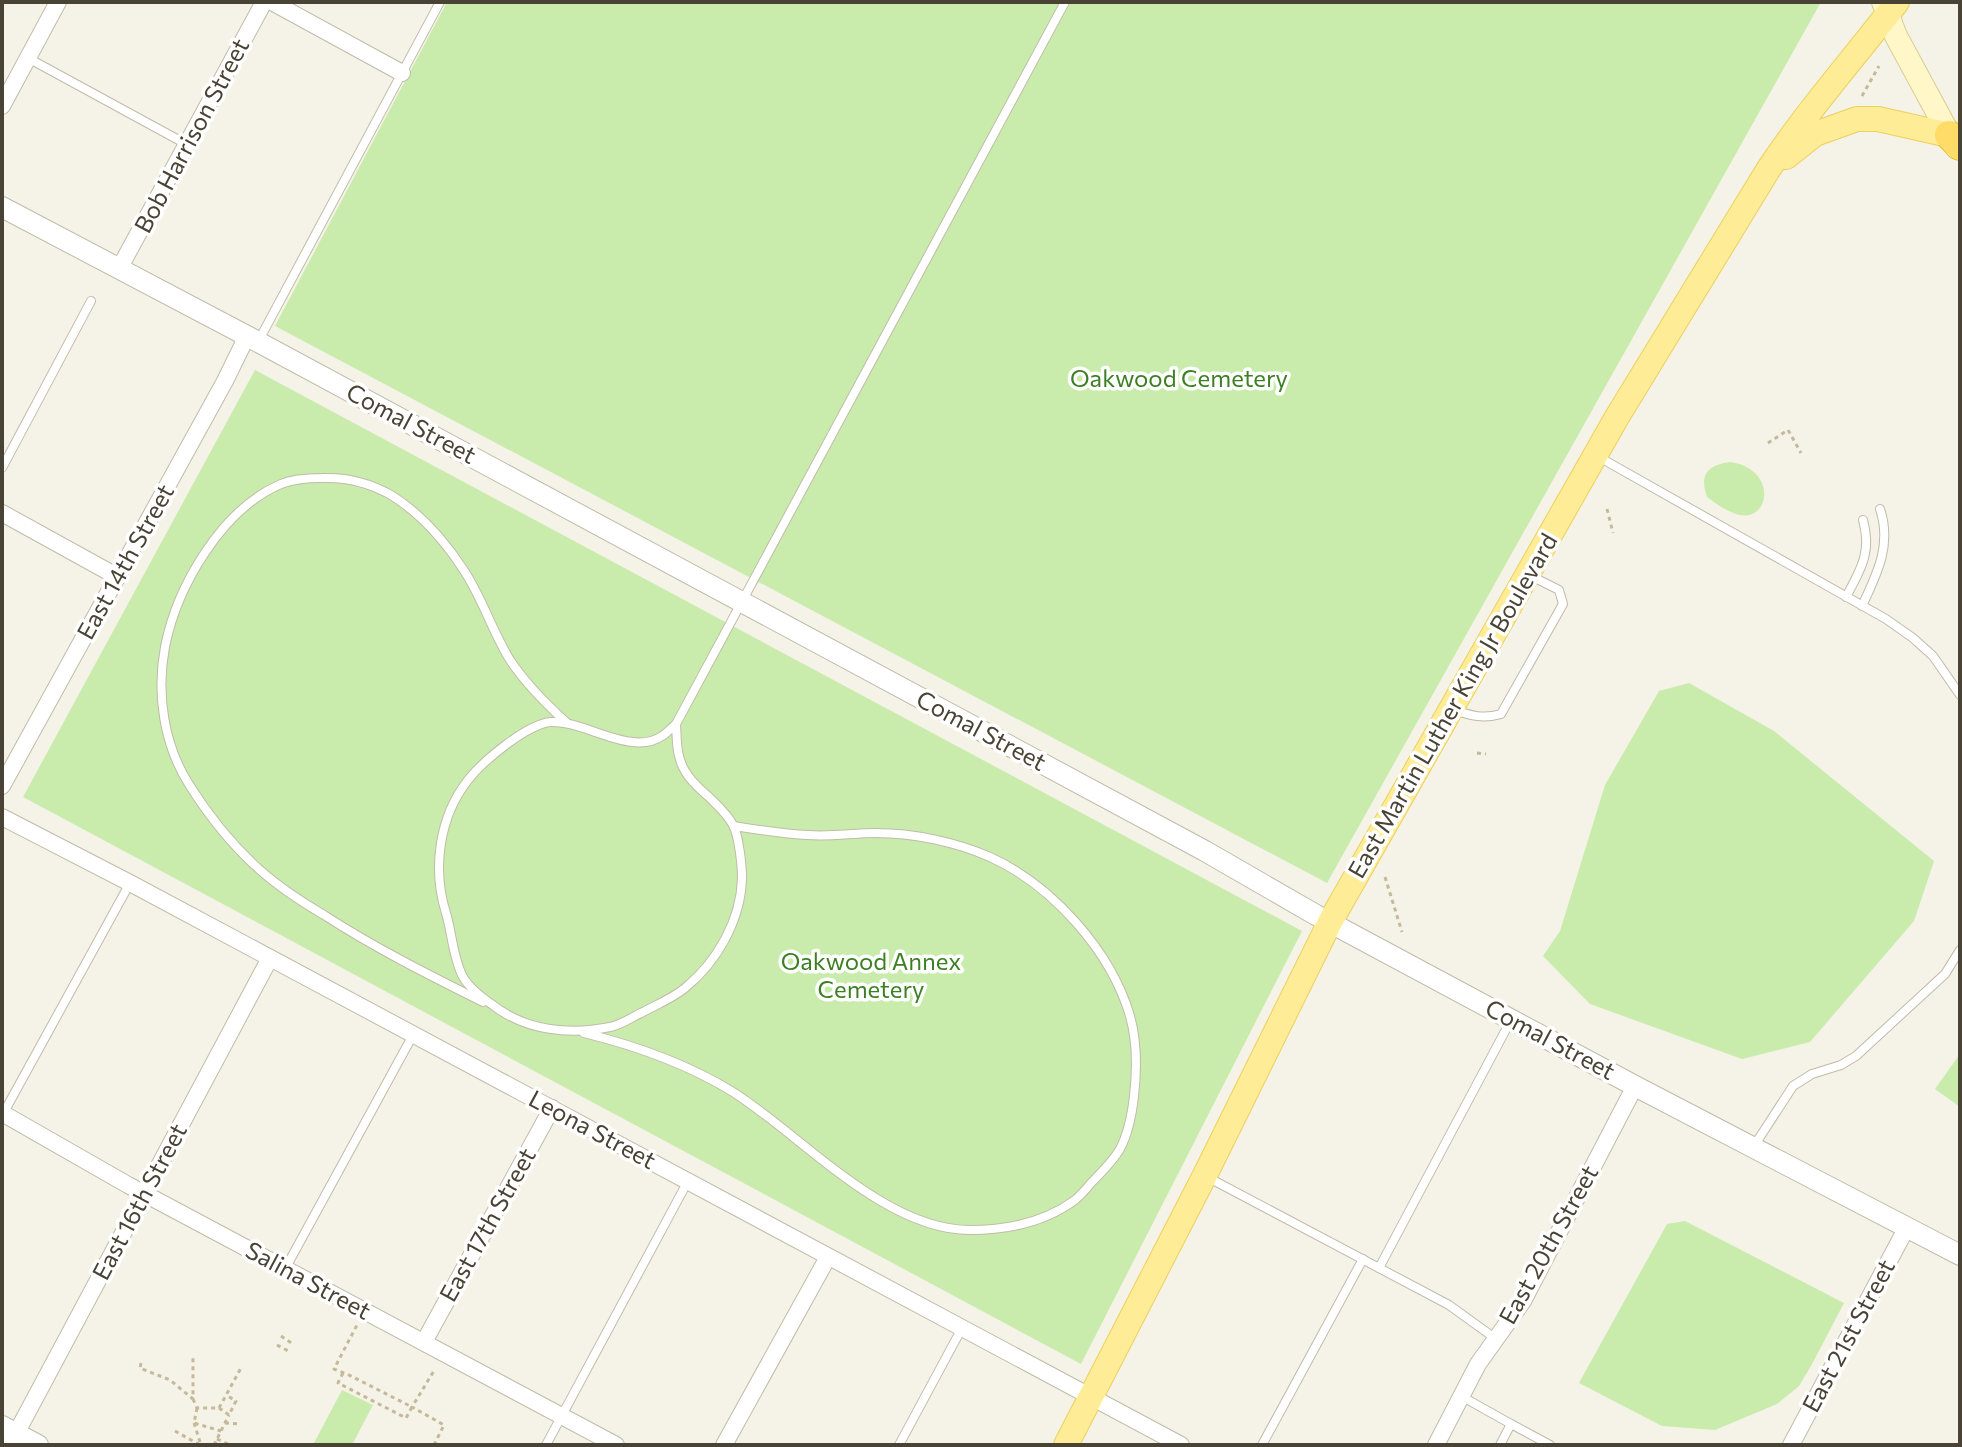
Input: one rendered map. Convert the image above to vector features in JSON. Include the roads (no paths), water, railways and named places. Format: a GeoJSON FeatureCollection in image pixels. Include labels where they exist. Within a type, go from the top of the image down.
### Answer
{"type":"FeatureCollection","features":[{"type":"Feature","properties":{"kind":"main road"},"geometry":{"type":"LineString","coordinates":[[1889,6],[1896,36],[1956,145]]}},
{"type":"Feature","properties":{"kind":"main road","name":"East Martin Luther King Jr Boulevard"},"geometry":{"type":"LineString","coordinates":[[1066,1445],[1205,1175],[1330,922],[1595,455],[1768,170],[1889,6]]}},
{"type":"Feature","properties":{"kind":"main road"},"geometry":{"type":"LineString","coordinates":[[1768,170],[1815,134],[1857,119],[1878,119],[1956,145]]}},
{"type":"Feature","properties":{"kind":"street"},"geometry":{"type":"LineString","coordinates":[[2,106],[58,2]]}},
{"type":"Feature","properties":{"kind":"street"},"geometry":{"type":"LineString","coordinates":[[262,3],[402,73]]}},
{"type":"Feature","properties":{"kind":"street","name":"Bob Harrison Street"},"geometry":{"type":"LineString","coordinates":[[119,269],[262,3]]}},
{"type":"Feature","properties":{"kind":"street","name":"Comal Street"},"geometry":{"type":"LineString","coordinates":[[2,207],[1205,851],[1635,1086],[1960,1255]]}},
{"type":"Feature","properties":{"kind":"street","name":"East 14th Street"},"geometry":{"type":"LineString","coordinates":[[2,786],[225,381],[253,339]]}},
{"type":"Feature","properties":{"kind":"street"},"geometry":{"type":"LineString","coordinates":[[2,513],[118,577]]}},
{"type":"Feature","properties":{"kind":"street","name":"Leona Street"},"geometry":{"type":"LineString","coordinates":[[2,817],[1181,1445]]}},
{"type":"Feature","properties":{"kind":"street","name":"East 16th Street"},"geometry":{"type":"LineString","coordinates":[[9,1435],[145,1194],[270,958]]}},
{"type":"Feature","properties":{"kind":"street","name":"East 20th Street"},"geometry":{"type":"LineString","coordinates":[[1436,1445],[1478,1364],[1523,1301],[1635,1086]]}},
{"type":"Feature","properties":{"kind":"street","name":"East 17th Street"},"geometry":{"type":"LineString","coordinates":[[424,1342],[552,1108]]}},
{"type":"Feature","properties":{"kind":"street","name":"Salina Street"},"geometry":{"type":"LineString","coordinates":[[2,1114],[145,1194],[616,1445]]}},
{"type":"Feature","properties":{"kind":"street","name":"East 21st Street"},"geometry":{"type":"LineString","coordinates":[[1791,1445],[1907,1227]]}},
{"type":"Feature","properties":{"kind":"street"},"geometry":{"type":"LineString","coordinates":[[724,1445],[828,1257]]}},
{"type":"Feature","properties":{"kind":"street"},"geometry":{"type":"LineString","coordinates":[[9,1435],[38,1445]]}},
{"type":"Feature","properties":{"kind":"lane","name":"East 14th Street"},"geometry":{"type":"LineString","coordinates":[[253,339],[440,2]]}},
{"type":"Feature","properties":{"kind":"lane"},"geometry":{"type":"LineString","coordinates":[[503,1012],[473,989],[463,976],[441,899],[438,858],[456,798],[468,779],[505,745],[548,722],[567,723],[618,739],[642,742],[660,738],[676,724],[1065,2]]}},
{"type":"Feature","properties":{"kind":"lane"},"geometry":{"type":"LineString","coordinates":[[28,58],[187,145]]}},
{"type":"Feature","properties":{"kind":"lane"},"geometry":{"type":"LineString","coordinates":[[2,468],[91,301]]}},
{"type":"Feature","properties":{"kind":"lane"},"geometry":{"type":"LineString","coordinates":[[1595,455],[1913,638],[1933,656],[1960,695]]}},
{"type":"Feature","properties":{"kind":"lane"},"geometry":{"type":"LineString","coordinates":[[567,723],[546,704],[510,659],[464,570],[438,536],[417,514],[391,495],[367,484],[339,477],[284,483],[261,494],[235,515],[215,536],[199,563],[172,621],[165,647],[162,702],[167,733],[189,785],[232,841],[271,879],[385,952],[503,1012],[540,1027],[560,1031],[613,1027],[684,989],[720,948],[732,925],[742,880],[734,826],[683,769],[677,752],[676,724]]}},
{"type":"Feature","properties":{"kind":"lane"},"geometry":{"type":"LineString","coordinates":[[1862,606],[1878,574],[1884,553],[1885,534],[1880,509]]}},
{"type":"Feature","properties":{"kind":"lane"},"geometry":{"type":"LineString","coordinates":[[1846,597],[1865,559],[1868,537],[1863,520]]}},
{"type":"Feature","properties":{"kind":"lane"},"geometry":{"type":"LineString","coordinates":[[1452,709],[1489,718],[1501,714],[1563,604],[1559,590],[1528,574]]}},
{"type":"Feature","properties":{"kind":"lane"},"geometry":{"type":"LineString","coordinates":[[575,1031],[643,1049],[713,1081],[755,1108],[863,1190],[916,1219],[943,1228],[970,1230],[1027,1224],[1075,1199],[1119,1150],[1132,1118],[1136,1079],[1130,1017],[1118,986],[1098,950],[1052,898],[991,857],[936,840],[878,833],[812,836],[734,826]]}},
{"type":"Feature","properties":{"kind":"lane"},"geometry":{"type":"LineString","coordinates":[[2,1114],[130,883]]}},
{"type":"Feature","properties":{"kind":"lane"},"geometry":{"type":"LineString","coordinates":[[1753,1147],[1793,1086],[1812,1074],[1841,1065],[1856,1056],[1945,974],[1960,950]]}},
{"type":"Feature","properties":{"kind":"lane"},"geometry":{"type":"LineString","coordinates":[[1379,1268],[1512,1020]]}},
{"type":"Feature","properties":{"kind":"lane"},"geometry":{"type":"LineString","coordinates":[[285,1269],[413,1034]]}},
{"type":"Feature","properties":{"kind":"lane"},"geometry":{"type":"LineString","coordinates":[[1205,1175],[1449,1305],[1496,1339]]}},
{"type":"Feature","properties":{"kind":"lane"},"geometry":{"type":"LineString","coordinates":[[546,1445],[688,1181]]}},
{"type":"Feature","properties":{"kind":"lane"},"geometry":{"type":"LineString","coordinates":[[1262,1445],[1363,1259]]}},
{"type":"Feature","properties":{"kind":"lane"},"geometry":{"type":"LineString","coordinates":[[899,1445],[962,1328]]}},
{"type":"Feature","properties":{"kind":"lane"},"geometry":{"type":"LineString","coordinates":[[1461,1396],[1550,1445]]}},
{"type":"Feature","properties":{"kind":"lane"},"geometry":{"type":"LineString","coordinates":[[1500,1445],[1511,1424]]}},
{"type":"Feature","properties":{"kind":"park label","name":"Oakwood Cemetery"},"geometry":{"type":"Point","coordinates":[1179,379]}},
{"type":"Feature","properties":{"kind":"park label","name":"Oakwood Annex Cemetery"},"geometry":{"type":"Point","coordinates":[871,976]}}]}
